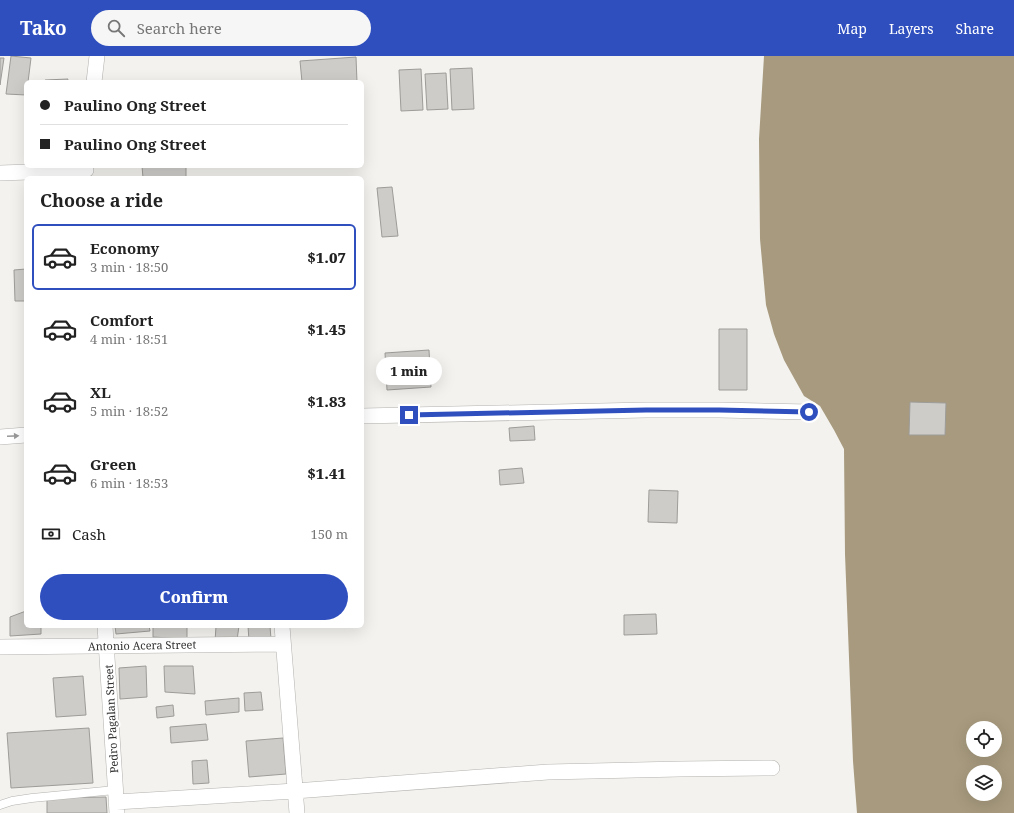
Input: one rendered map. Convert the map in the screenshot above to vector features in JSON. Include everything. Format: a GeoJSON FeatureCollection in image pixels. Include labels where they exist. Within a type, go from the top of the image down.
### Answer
{"type":"FeatureCollection","features":[{"type":"Feature","properties":{"kind":"street"},"geometry":{"type":"LineString","coordinates":[[94,80],[97,56]]}},
{"type":"Feature","properties":{"kind":"street"},"geometry":{"type":"LineString","coordinates":[[0,173],[86,171]]}},
{"type":"Feature","properties":{"kind":"street"},"geometry":{"type":"LineString","coordinates":[[364,416],[646,410],[809,412]]}},
{"type":"Feature","properties":{"kind":"street"},"geometry":{"type":"LineString","coordinates":[[0,437],[24,435]]}},
{"type":"Feature","properties":{"kind":"street","name":"Pedro Pagalan Street"},"geometry":{"type":"LineString","coordinates":[[105,628],[116,802]]}},
{"type":"Feature","properties":{"kind":"street"},"geometry":{"type":"LineString","coordinates":[[282,628],[297,813]]}},
{"type":"Feature","properties":{"kind":"street","name":"Antonio Acera Street"},"geometry":{"type":"LineString","coordinates":[[0,647],[283,644]]}},
{"type":"Feature","properties":{"kind":"street"},"geometry":{"type":"LineString","coordinates":[[116,802],[295,791],[548,772],[772,768]]}},
{"type":"Feature","properties":{"kind":"lane"},"geometry":{"type":"LineString","coordinates":[[0,805],[12,801],[32,798],[116,802]]}},
{"type":"Feature","properties":{"kind":"shaded area"},"geometry":{"type":"Polygon","coordinates":[[[764,56],[1014,56],[1014,813],[857,813],[853,761],[845,554],[844,449],[820,406],[804,396],[784,360],[774,334],[766,305],[760,239],[759,139],[764,56]]]}},
{"type":"Feature","properties":{"kind":"building"},"geometry":{"type":"Polygon","coordinates":[[[11,56],[31,58],[28,80],[24,80],[24,95],[6,94],[11,56]]]}},
{"type":"Feature","properties":{"kind":"building"},"geometry":{"type":"Polygon","coordinates":[[[356,57],[357,80],[302,80],[300,61],[356,57]]]}},
{"type":"Feature","properties":{"kind":"building"},"geometry":{"type":"Polygon","coordinates":[[[0,58],[4,58],[0,85],[0,58]]]}},
{"type":"Feature","properties":{"kind":"building"},"geometry":{"type":"Polygon","coordinates":[[[472,68],[474,109],[452,110],[450,69],[472,68]]]}},
{"type":"Feature","properties":{"kind":"building"},"geometry":{"type":"Polygon","coordinates":[[[421,69],[423,110],[401,111],[399,70],[421,69]]]}},
{"type":"Feature","properties":{"kind":"building"},"geometry":{"type":"Polygon","coordinates":[[[446,73],[448,109],[427,110],[425,74],[446,73]]]}},
{"type":"Feature","properties":{"kind":"building"},"geometry":{"type":"Polygon","coordinates":[[[68,79],[68,80],[45,80],[68,79]]]}},
{"type":"Feature","properties":{"kind":"building"},"geometry":{"type":"Polygon","coordinates":[[[142,168],[186,168],[186,176],[143,176],[142,168]]]}},
{"type":"Feature","properties":{"kind":"building"},"geometry":{"type":"Polygon","coordinates":[[[392,187],[398,236],[382,237],[377,188],[392,187]]]}},
{"type":"Feature","properties":{"kind":"building"},"geometry":{"type":"Polygon","coordinates":[[[24,269],[24,301],[15,301],[14,270],[24,269]]]}},
{"type":"Feature","properties":{"kind":"building"},"geometry":{"type":"Polygon","coordinates":[[[719,329],[747,329],[747,390],[719,390],[719,329]]]}},
{"type":"Feature","properties":{"kind":"building"},"geometry":{"type":"Polygon","coordinates":[[[429,350],[431,387],[387,390],[385,353],[429,350]]]}},
{"type":"Feature","properties":{"kind":"building"},"geometry":{"type":"Polygon","coordinates":[[[910,402],[946,403],[945,435],[909,435],[910,402]]]}},
{"type":"Feature","properties":{"kind":"building"},"geometry":{"type":"Polygon","coordinates":[[[534,426],[535,440],[510,441],[509,428],[534,426]]]}},
{"type":"Feature","properties":{"kind":"building"},"geometry":{"type":"Polygon","coordinates":[[[522,468],[524,483],[500,485],[499,470],[522,468]]]}},
{"type":"Feature","properties":{"kind":"building"},"geometry":{"type":"Polygon","coordinates":[[[649,490],[678,491],[677,523],[648,522],[649,490]]]}},
{"type":"Feature","properties":{"kind":"building"},"geometry":{"type":"Polygon","coordinates":[[[24,612],[24,628],[41,628],[41,634],[10,636],[10,617],[24,612]]]}},
{"type":"Feature","properties":{"kind":"building"},"geometry":{"type":"Polygon","coordinates":[[[656,614],[657,634],[624,635],[624,615],[656,614]]]}},
{"type":"Feature","properties":{"kind":"building"},"geometry":{"type":"Polygon","coordinates":[[[115,628],[149,628],[150,631],[116,634],[115,628]]]}},
{"type":"Feature","properties":{"kind":"building"},"geometry":{"type":"Polygon","coordinates":[[[153,628],[187,628],[187,639],[153,637],[153,628]]]}},
{"type":"Feature","properties":{"kind":"building"},"geometry":{"type":"Polygon","coordinates":[[[216,628],[239,628],[237,640],[215,642],[216,628]]]}},
{"type":"Feature","properties":{"kind":"building"},"geometry":{"type":"Polygon","coordinates":[[[248,628],[270,628],[271,639],[249,641],[248,628]]]}},
{"type":"Feature","properties":{"kind":"building"},"geometry":{"type":"Polygon","coordinates":[[[146,666],[147,697],[120,699],[119,668],[146,666]]]}},
{"type":"Feature","properties":{"kind":"building"},"geometry":{"type":"Polygon","coordinates":[[[164,666],[193,666],[195,694],[165,692],[164,666]]]}},
{"type":"Feature","properties":{"kind":"building"},"geometry":{"type":"Polygon","coordinates":[[[83,676],[86,715],[56,717],[53,678],[83,676]]]}},
{"type":"Feature","properties":{"kind":"building"},"geometry":{"type":"Polygon","coordinates":[[[261,692],[263,710],[245,711],[244,693],[261,692]]]}},
{"type":"Feature","properties":{"kind":"building"},"geometry":{"type":"Polygon","coordinates":[[[239,698],[239,712],[206,715],[205,701],[239,698]]]}},
{"type":"Feature","properties":{"kind":"building"},"geometry":{"type":"Polygon","coordinates":[[[173,705],[174,716],[157,718],[156,707],[173,705]]]}},
{"type":"Feature","properties":{"kind":"building"},"geometry":{"type":"Polygon","coordinates":[[[206,724],[208,740],[171,743],[170,727],[206,724]]]}},
{"type":"Feature","properties":{"kind":"building"},"geometry":{"type":"Polygon","coordinates":[[[89,728],[93,783],[11,788],[7,733],[89,728]]]}},
{"type":"Feature","properties":{"kind":"building"},"geometry":{"type":"Polygon","coordinates":[[[283,738],[286,774],[249,777],[246,741],[283,738]]]}},
{"type":"Feature","properties":{"kind":"building"},"geometry":{"type":"Polygon","coordinates":[[[207,760],[209,783],[193,784],[192,761],[207,760]]]}},
{"type":"Feature","properties":{"kind":"building"},"geometry":{"type":"Polygon","coordinates":[[[106,797],[107,813],[47,813],[47,798],[106,797]]]}},
{"type":"Feature","properties":{"kind":"route"},"geometry":{"type":"LineString","coordinates":[[409,415],[646,410],[809,412]]}}]}
